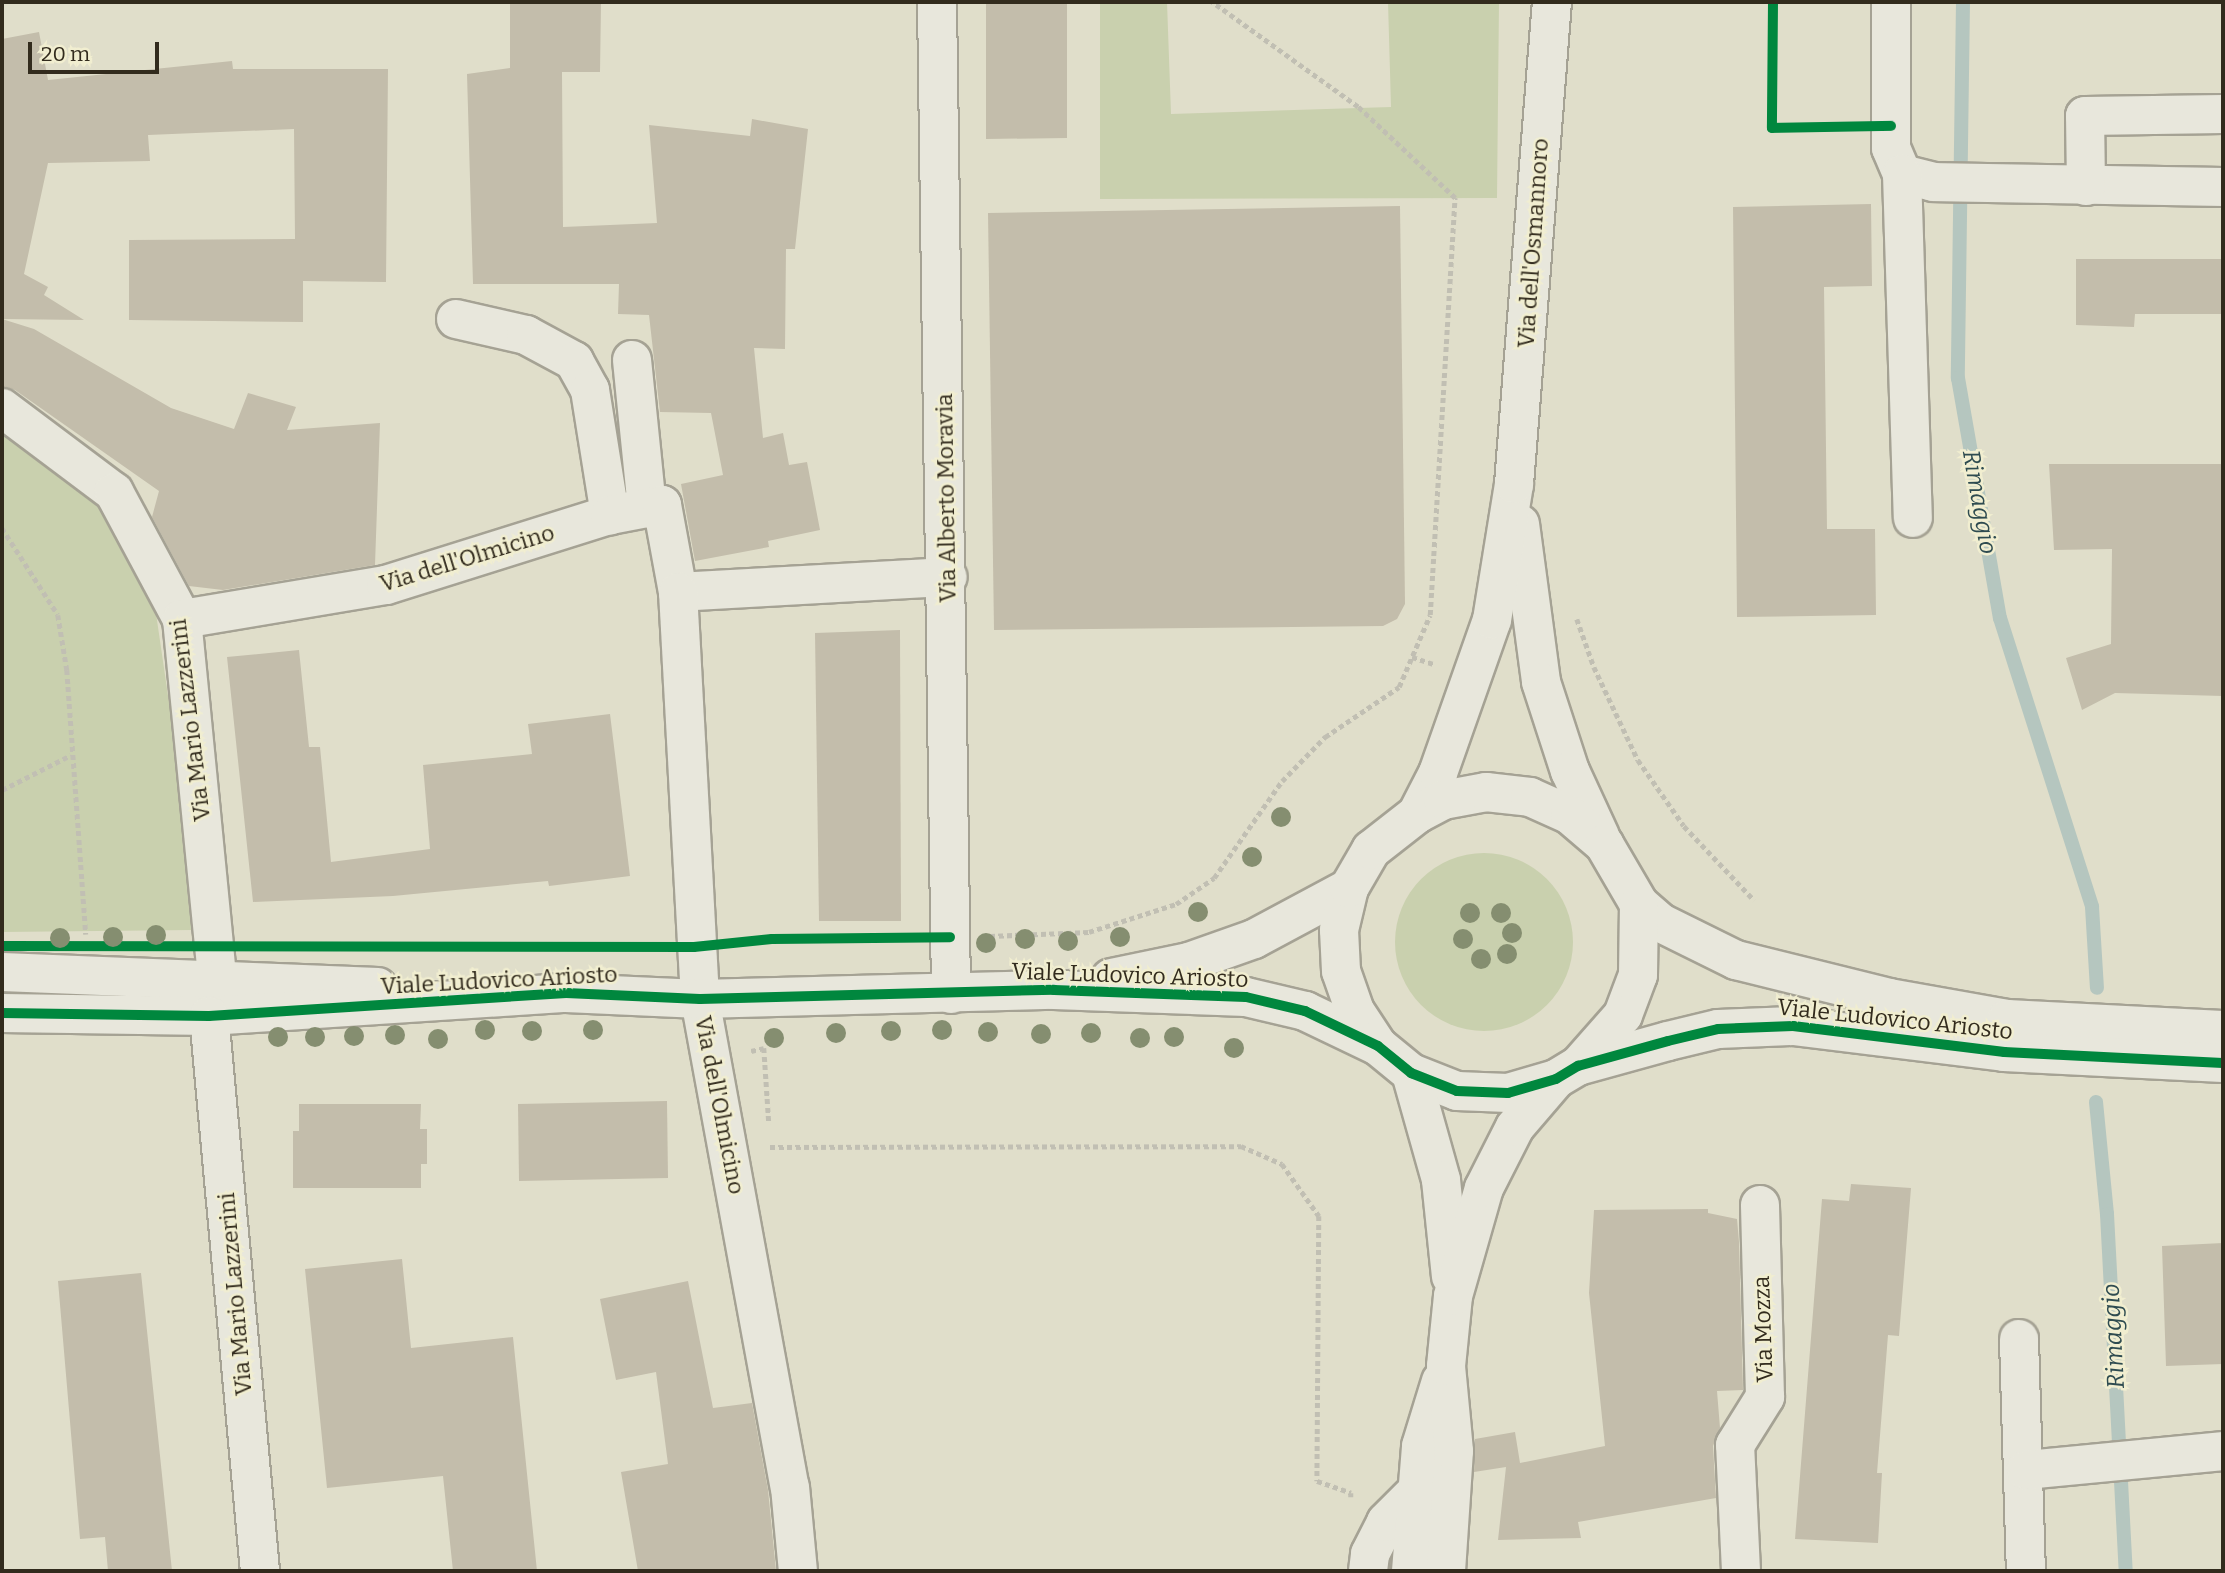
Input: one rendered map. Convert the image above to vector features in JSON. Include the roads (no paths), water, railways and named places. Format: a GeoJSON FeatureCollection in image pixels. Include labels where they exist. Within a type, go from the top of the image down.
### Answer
{"type":"FeatureCollection","features":[{"type":"Feature","properties":{"kind":"street","name":"Via Alberto Moravia"},"geometry":{"type":"LineString","coordinates":[[937,2],[948,577],[951,994]]}},
{"type":"Feature","properties":{"kind":"street","name":"Via dell'Osmannoro"},"geometry":{"type":"LineString","coordinates":[[1416,814],[1438,773],[1492,620],[1514,484],[1552,2]]}},
{"type":"Feature","properties":{"kind":"street"},"geometry":{"type":"LineString","coordinates":[[1891,2],[1891,148],[1918,178],[1913,518]]}},
{"type":"Feature","properties":{"kind":"street"},"geometry":{"type":"LineString","coordinates":[[2086,186],[2085,116],[2223,114]]}},
{"type":"Feature","properties":{"kind":"street"},"geometry":{"type":"LineString","coordinates":[[1918,178],[1997,184],[2223,187]]}},
{"type":"Feature","properties":{"kind":"street"},"geometry":{"type":"LineString","coordinates":[[456,319],[526,335],[574,362],[590,390],[610,515]]}},
{"type":"Feature","properties":{"kind":"street"},"geometry":{"type":"LineString","coordinates":[[632,360],[647,508]]}},
{"type":"Feature","properties":{"kind":"street","name":"Via Mario Lazzerini"},"geometry":{"type":"LineString","coordinates":[[2,408],[114,492],[182,619],[217,978]]}},
{"type":"Feature","properties":{"kind":"street","name":"Via dell'Osmannoro"},"geometry":{"type":"LineString","coordinates":[[1514,484],[1541,681],[1570,771],[1604,844]]}},
{"type":"Feature","properties":{"kind":"street","name":"Via dell'Olmicino"},"geometry":{"type":"LineString","coordinates":[[182,619],[386,585],[610,515],[662,505],[678,592],[700,999],[790,1487],[798,1571]]}},
{"type":"Feature","properties":{"kind":"street"},"geometry":{"type":"LineString","coordinates":[[678,592],[948,577]]}},
{"type":"Feature","properties":{"kind":"street","name":"Viale Ludovico Ariosto"},"geometry":{"type":"LineString","coordinates":[[1378,1046],[1354,1012],[1341,971],[1339,930],[1349,888],[1371,850],[1416,814],[1443,800],[1486,792],[1530,797],[1570,815],[1604,844],[1639,904],[1661,923],[1736,960],[1889,998],[2006,1035],[2223,1063]]}},
{"type":"Feature","properties":{"kind":"street","name":"Viale Ludovico Ariosto"},"geometry":{"type":"LineString","coordinates":[[1054,990],[1189,962],[1254,939],[1349,888]]}},
{"type":"Feature","properties":{"kind":"street"},"geometry":{"type":"LineString","coordinates":[[1446,1571],[1454,1451],[1446,1366],[1453,1296],[1484,1188],[1515,1127],[1623,1015],[1638,975],[1639,904]]}},
{"type":"Feature","properties":{"kind":"street","name":"Viale Ludovico Ariosto"},"geometry":{"type":"LineString","coordinates":[[2,972],[217,978],[523,994]]}},
{"type":"Feature","properties":{"kind":"street","name":"Viale Ludovico Ariosto"},"geometry":{"type":"LineString","coordinates":[[2,1013],[209,1016],[523,994],[622,993],[700,999],[1054,990],[1246,997],[1305,1011],[1378,1046],[1411,1073],[1457,1091],[1508,1093],[1718,1029],[1793,1026],[2006,1035],[2223,1030]]}},
{"type":"Feature","properties":{"kind":"street","name":"Via Mario Lazzerini"},"geometry":{"type":"LineString","coordinates":[[209,1016],[260,1571]]}},
{"type":"Feature","properties":{"kind":"street"},"geometry":{"type":"LineString","coordinates":[[1411,1073],[1440,1180],[1453,1296]]}},
{"type":"Feature","properties":{"kind":"street","name":"Via Mozza"},"geometry":{"type":"LineString","coordinates":[[1741,1571],[1735,1445],[1765,1397],[1760,1205]]}},
{"type":"Feature","properties":{"kind":"street"},"geometry":{"type":"LineString","coordinates":[[2020,1339],[2026,1470],[2026,1571]]}},
{"type":"Feature","properties":{"kind":"street"},"geometry":{"type":"LineString","coordinates":[[1411,1571],[1414,1494],[1421,1447],[1446,1366]]}},
{"type":"Feature","properties":{"kind":"street"},"geometry":{"type":"LineString","coordinates":[[2026,1470],[2223,1451]]}},
{"type":"Feature","properties":{"kind":"street"},"geometry":{"type":"LineString","coordinates":[[1368,1571],[1370,1554],[1386,1522],[1414,1494]]}},
{"type":"Feature","properties":{"kind":"waterway","name":"Rimaggio"},"geometry":{"type":"LineString","coordinates":[[1963,2],[1958,378],[2000,618],[2092,907],[2097,988]]}},
{"type":"Feature","properties":{"kind":"waterway","name":"Rimaggio"},"geometry":{"type":"LineString","coordinates":[[2096,1102],[2107,1214],[2126,1571]]}}]}
